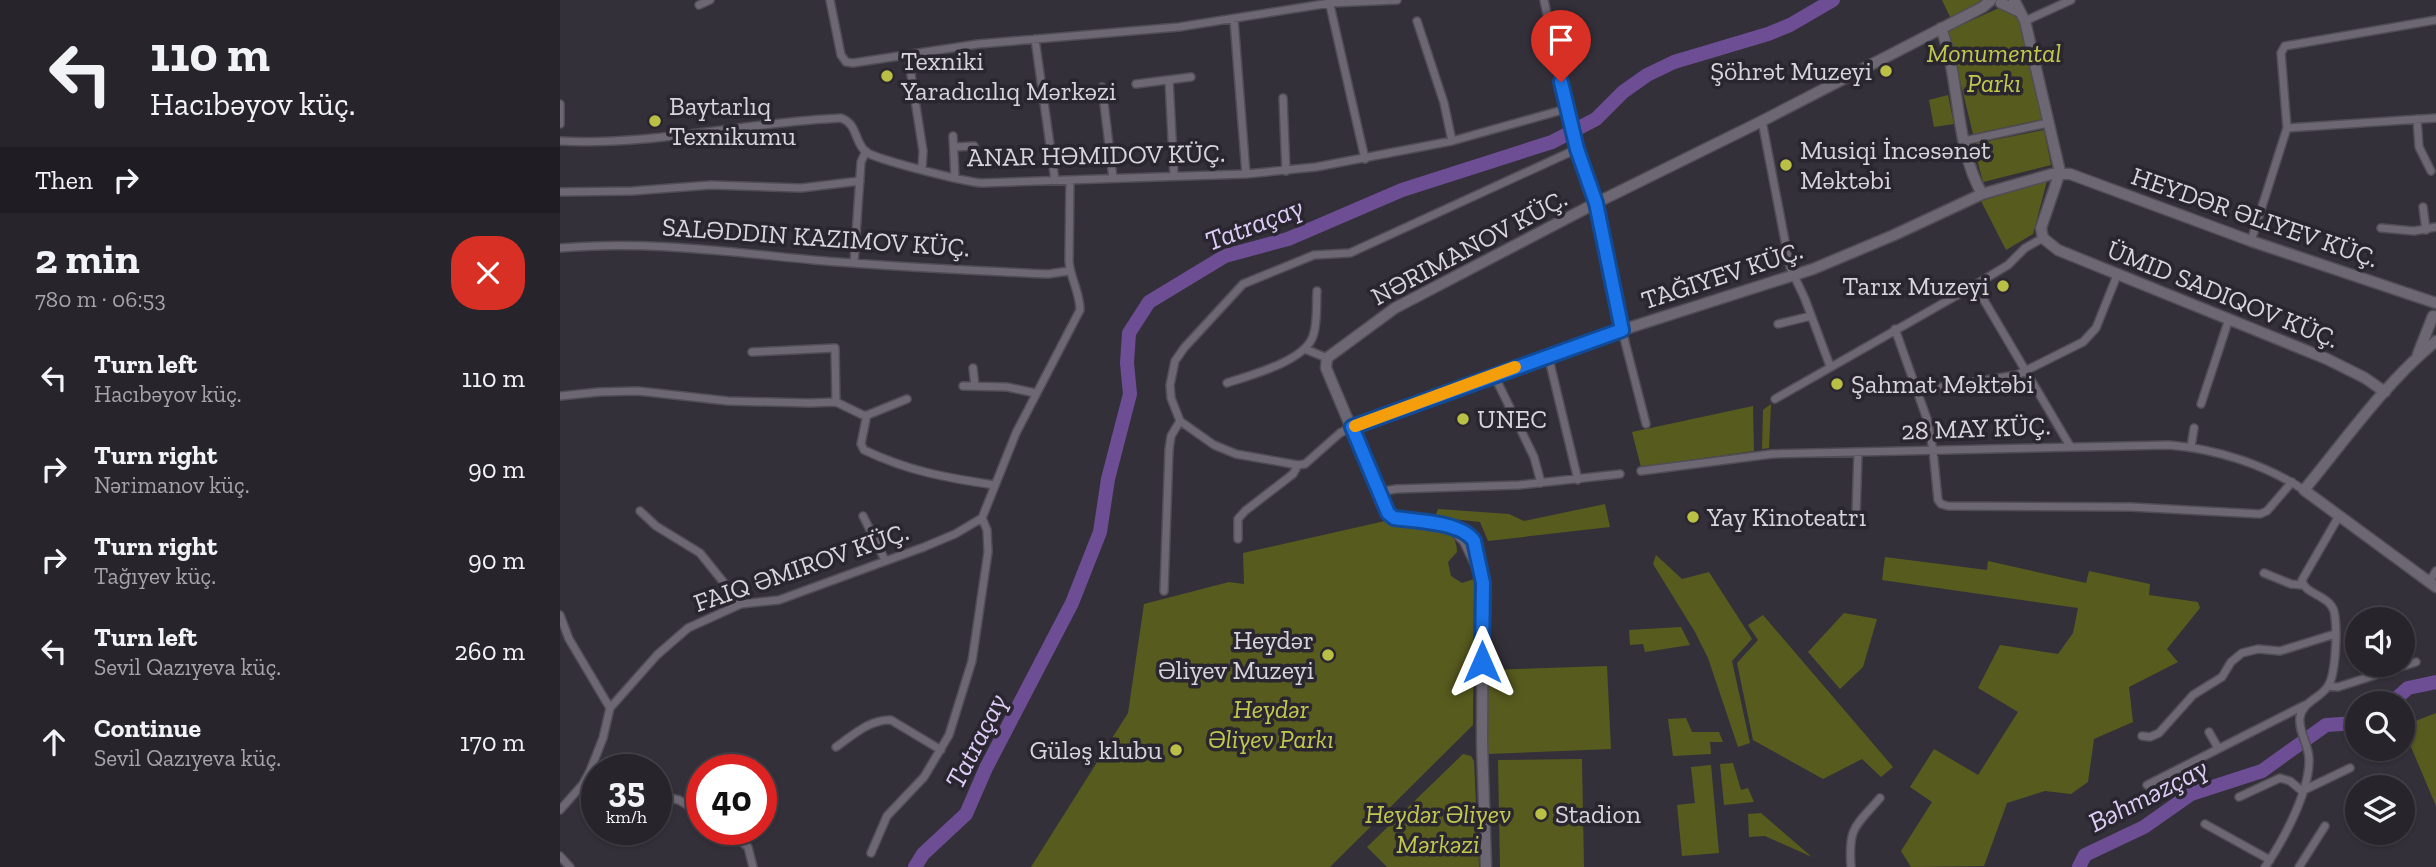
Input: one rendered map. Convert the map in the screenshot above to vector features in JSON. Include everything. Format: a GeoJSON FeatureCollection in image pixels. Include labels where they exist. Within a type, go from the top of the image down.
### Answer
{"type":"FeatureCollection","features":[{"type":"Feature","properties":{"kind":"street"},"geometry":{"type":"LineString","coordinates":[[699,5],[710,0]]}},
{"type":"Feature","properties":{"kind":"street"},"geometry":{"type":"LineString","coordinates":[[830,0],[841,55],[846,62],[853,63],[978,44],[1234,20],[1330,2],[1397,0]]}},
{"type":"Feature","properties":{"kind":"street"},"geometry":{"type":"LineString","coordinates":[[1544,0],[1566,109],[1596,203],[1622,330],[1646,424]]}},
{"type":"Feature","properties":{"kind":"street"},"geometry":{"type":"LineString","coordinates":[[2014,0],[2023,17],[2060,172],[2041,228],[2043,239],[2058,250],[2327,359],[2365,378],[2385,392]]}},
{"type":"Feature","properties":{"kind":"street"},"geometry":{"type":"LineString","coordinates":[[2023,17],[2071,0]]}},
{"type":"Feature","properties":{"kind":"street"},"geometry":{"type":"LineString","coordinates":[[1998,1],[2023,17]]}},
{"type":"Feature","properties":{"kind":"street","name":"NƏRIMANOV KÜÇ."},"geometry":{"type":"LineString","coordinates":[[1327,358],[1383,315],[1596,203],[1998,1]]}},
{"type":"Feature","properties":{"kind":"street"},"geometry":{"type":"LineString","coordinates":[[1330,2],[1365,159]]}},
{"type":"Feature","properties":{"kind":"street"},"geometry":{"type":"LineString","coordinates":[[1234,20],[1246,174]]}},
{"type":"Feature","properties":{"kind":"street"},"geometry":{"type":"LineString","coordinates":[[2251,241],[2287,128],[2281,53],[2285,46],[2436,20]]}},
{"type":"Feature","properties":{"kind":"street"},"geometry":{"type":"LineString","coordinates":[[1417,21],[1444,103],[1452,141]]}},
{"type":"Feature","properties":{"kind":"street"},"geometry":{"type":"LineString","coordinates":[[1941,28],[1969,169],[1982,194]]}},
{"type":"Feature","properties":{"kind":"street"},"geometry":{"type":"LineString","coordinates":[[1035,39],[1055,180]]}},
{"type":"Feature","properties":{"kind":"street"},"geometry":{"type":"LineString","coordinates":[[908,55],[923,151],[922,169]]}},
{"type":"Feature","properties":{"kind":"street"},"geometry":{"type":"LineString","coordinates":[[1136,84],[1191,77]]}},
{"type":"Feature","properties":{"kind":"street"},"geometry":{"type":"LineString","coordinates":[[1169,80],[1174,176]]}},
{"type":"Feature","properties":{"kind":"street"},"geometry":{"type":"LineString","coordinates":[[1102,86],[1113,178]]}},
{"type":"Feature","properties":{"kind":"street"},"geometry":{"type":"LineString","coordinates":[[1283,98],[1286,171]]}},
{"type":"Feature","properties":{"kind":"street"},"geometry":{"type":"LineString","coordinates":[[560,104],[560,124]]}},
{"type":"Feature","properties":{"kind":"street","name":"ANAR HƏMIDOV KÜÇ."},"geometry":{"type":"LineString","coordinates":[[866,151],[922,169],[982,183],[1246,174],[1365,159],[1452,141],[1566,109]]}},
{"type":"Feature","properties":{"kind":"street"},"geometry":{"type":"LineString","coordinates":[[560,141],[642,139],[841,118],[851,124],[859,143],[866,151],[862,162],[854,263]]}},
{"type":"Feature","properties":{"kind":"street"},"geometry":{"type":"LineString","coordinates":[[2287,128],[2436,118]]}},
{"type":"Feature","properties":{"kind":"street"},"geometry":{"type":"LineString","coordinates":[[2417,119],[2419,148],[2431,171]]}},
{"type":"Feature","properties":{"kind":"street"},"geometry":{"type":"LineString","coordinates":[[1762,121],[1787,257],[1830,366]]}},
{"type":"Feature","properties":{"kind":"street"},"geometry":{"type":"LineString","coordinates":[[1964,141],[2048,123]]}},
{"type":"Feature","properties":{"kind":"street"},"geometry":{"type":"LineString","coordinates":[[953,136],[955,178]]}},
{"type":"Feature","properties":{"kind":"street"},"geometry":{"type":"LineString","coordinates":[[954,148],[974,146]]}},
{"type":"Feature","properties":{"kind":"street"},"geometry":{"type":"LineString","coordinates":[[1576,146],[1350,253],[1314,255],[1243,284],[1175,361],[1170,384],[1171,398],[1180,421],[1229,452],[1298,465],[1310,461],[1340,433],[1352,427],[1548,355],[1794,276],[1894,235],[1982,194],[2060,172]]}},
{"type":"Feature","properties":{"kind":"street","name":"HEYDƏR ƏLIYEV KÜÇ."},"geometry":{"type":"LineString","coordinates":[[2060,172],[2251,241],[2436,303]]}},
{"type":"Feature","properties":{"kind":"street"},"geometry":{"type":"LineString","coordinates":[[871,853],[887,816],[924,777],[949,735],[972,661],[988,552],[987,530],[982,518],[1007,452],[1080,310],[1079,294],[1069,271],[1070,180]]}},
{"type":"Feature","properties":{"kind":"street"},"geometry":{"type":"LineString","coordinates":[[560,192],[632,191],[711,185],[801,188],[860,181]]}},
{"type":"Feature","properties":{"kind":"street"},"geometry":{"type":"LineString","coordinates":[[2423,207],[2426,230]]}},
{"type":"Feature","properties":{"kind":"street"},"geometry":{"type":"LineString","coordinates":[[2381,228],[2426,230],[2436,227]]}},
{"type":"Feature","properties":{"kind":"street"},"geometry":{"type":"LineString","coordinates":[[1774,398],[1975,285],[2008,265],[2025,248],[2043,239]]}},
{"type":"Feature","properties":{"kind":"street"},"geometry":{"type":"LineString","coordinates":[[560,247],[600,244],[660,245],[854,263],[1048,274],[1069,271]]}},
{"type":"Feature","properties":{"kind":"street"},"geometry":{"type":"LineString","coordinates":[[1918,391],[2005,378],[2026,372],[2090,337],[2118,273]]}},
{"type":"Feature","properties":{"kind":"street"},"geometry":{"type":"LineString","coordinates":[[1975,285],[2070,446]]}},
{"type":"Feature","properties":{"kind":"street"},"geometry":{"type":"LineString","coordinates":[[1227,383],[1270,368],[1304,349],[1314,335],[1317,291]]}},
{"type":"Feature","properties":{"kind":"street"},"geometry":{"type":"LineString","coordinates":[[1778,324],[1811,316]]}},
{"type":"Feature","properties":{"kind":"street"},"geometry":{"type":"LineString","coordinates":[[2417,356],[2435,318]]}},
{"type":"Feature","properties":{"kind":"street"},"geometry":{"type":"LineString","coordinates":[[2202,404],[2229,319]]}},
{"type":"Feature","properties":{"kind":"street"},"geometry":{"type":"LineString","coordinates":[[1895,328],[1918,391],[1933,450],[1938,500],[1941,504],[2130,507],[2260,514],[2267,511],[2292,482]]}},
{"type":"Feature","properties":{"kind":"street"},"geometry":{"type":"LineString","coordinates":[[2436,341],[2417,356],[2385,392],[2304,490],[2432,584],[2436,571]]}},
{"type":"Feature","properties":{"kind":"street"},"geometry":{"type":"LineString","coordinates":[[752,352],[835,348],[836,402]]}},
{"type":"Feature","properties":{"kind":"street"},"geometry":{"type":"LineString","coordinates":[[1304,349],[1327,358],[1326,368],[1388,513],[1394,518],[1460,529],[1471,536],[1476,546],[1483,583],[1482,741],[1486,867]]}},
{"type":"Feature","properties":{"kind":"street"},"geometry":{"type":"LineString","coordinates":[[1548,355],[1578,480]]}},
{"type":"Feature","properties":{"kind":"street"},"geometry":{"type":"LineString","coordinates":[[973,368],[975,386]]}},
{"type":"Feature","properties":{"kind":"street"},"geometry":{"type":"LineString","coordinates":[[1494,375],[1534,457],[1541,483]]}},
{"type":"Feature","properties":{"kind":"street"},"geometry":{"type":"LineString","coordinates":[[962,386],[1007,387],[1035,393]]}},
{"type":"Feature","properties":{"kind":"street"},"geometry":{"type":"LineString","coordinates":[[560,396],[638,391],[727,401],[836,402],[865,416],[907,399]]}},
{"type":"Feature","properties":{"kind":"street"},"geometry":{"type":"LineString","coordinates":[[865,416],[861,444],[864,450],[911,470],[995,485]]}},
{"type":"Feature","properties":{"kind":"street"},"geometry":{"type":"LineString","coordinates":[[1164,591],[1169,450],[1171,436],[1180,421]]}},
{"type":"Feature","properties":{"kind":"street"},"geometry":{"type":"LineString","coordinates":[[2191,447],[2194,428]]}},
{"type":"Feature","properties":{"kind":"street","name":"28 MAY KÜÇ."},"geometry":{"type":"LineString","coordinates":[[1641,471],[1772,454],[2070,446],[2191,447],[2248,463],[2304,490]]}},
{"type":"Feature","properties":{"kind":"street"},"geometry":{"type":"LineString","coordinates":[[1856,515],[1858,452]]}},
{"type":"Feature","properties":{"kind":"street"},"geometry":{"type":"LineString","coordinates":[[1238,539],[1237,525],[1244,511],[1293,474],[1298,465]]}},
{"type":"Feature","properties":{"kind":"street"},"geometry":{"type":"LineString","coordinates":[[1379,492],[1541,483],[1620,474]]}},
{"type":"Feature","properties":{"kind":"street"},"geometry":{"type":"LineString","coordinates":[[640,511],[656,526],[700,553],[741,604]]}},
{"type":"Feature","properties":{"kind":"street"},"geometry":{"type":"LineString","coordinates":[[863,516],[885,560]]}},
{"type":"Feature","properties":{"kind":"street"},"geometry":{"type":"LineString","coordinates":[[2302,585],[2303,577],[2339,516]]}},
{"type":"Feature","properties":{"kind":"street","name":"FAIQ ƏMIROV KÜÇ."},"geometry":{"type":"LineString","coordinates":[[598,754],[610,708],[657,655],[688,628],[741,604],[779,600],[940,541],[982,518]]}},
{"type":"Feature","properties":{"kind":"street"},"geometry":{"type":"LineString","coordinates":[[2147,785],[2305,705],[2328,686],[2332,676],[2335,634],[2335,614],[2332,606],[2325,598],[2302,585],[2291,584],[2264,573]]}},
{"type":"Feature","properties":{"kind":"street"},"geometry":{"type":"LineString","coordinates":[[560,615],[569,639],[610,708]]}},
{"type":"Feature","properties":{"kind":"street"},"geometry":{"type":"LineString","coordinates":[[2142,736],[2150,737],[2159,733],[2193,695],[2222,677],[2231,662],[2242,653],[2259,649],[2280,651],[2335,634]]}},
{"type":"Feature","properties":{"kind":"street"},"geometry":{"type":"LineString","coordinates":[[2328,686],[2338,687],[2416,662]]}},
{"type":"Feature","properties":{"kind":"street"},"geometry":{"type":"LineString","coordinates":[[2205,824],[2267,864],[2294,813],[2308,768],[2307,747],[2300,716],[2305,705]]}},
{"type":"Feature","properties":{"kind":"street"},"geometry":{"type":"LineString","coordinates":[[836,747],[861,729],[882,720],[891,720],[941,750]]}},
{"type":"Feature","properties":{"kind":"street"},"geometry":{"type":"LineString","coordinates":[[2209,732],[2218,748]]}},
{"type":"Feature","properties":{"kind":"street"},"geometry":{"type":"LineString","coordinates":[[2302,790],[2350,768]]}},
{"type":"Feature","properties":{"kind":"street"},"geometry":{"type":"LineString","coordinates":[[2239,797],[2280,778],[2290,781],[2302,790]]}},
{"type":"Feature","properties":{"kind":"street","name":"FAIQ ƏMIROV KÜÇ."},"geometry":{"type":"LineString","coordinates":[[560,810],[581,786]]}},
{"type":"Feature","properties":{"kind":"street"},"geometry":{"type":"LineString","coordinates":[[1851,867],[1851,835],[1880,798]]}},
{"type":"Feature","properties":{"kind":"street"},"geometry":{"type":"LineString","coordinates":[[2299,867],[2325,826]]}},
{"type":"Feature","properties":{"kind":"street"},"geometry":{"type":"LineString","coordinates":[[745,845],[753,867]]}},
{"type":"Feature","properties":{"kind":"street"},"geometry":{"type":"LineString","coordinates":[[560,856],[570,867]]}},
{"type":"Feature","properties":{"kind":"green space"},"geometry":{"type":"Polygon","coordinates":[[[1942,0],[1982,0],[1951,19],[1942,0]]]}},
{"type":"Feature","properties":{"kind":"green space","name":"Monumental Parkı"},"geometry":{"type":"Polygon","coordinates":[[[1999,8],[2008,10],[2020,21],[2043,119],[1973,134],[1948,31],[1999,8]]]}},
{"type":"Feature","properties":{"kind":"green space"},"geometry":{"type":"Polygon","coordinates":[[[1948,95],[1954,124],[1934,127],[1929,100],[1948,95]]]}},
{"type":"Feature","properties":{"kind":"green space"},"geometry":{"type":"Polygon","coordinates":[[[2044,130],[2051,165],[1983,182],[1973,144],[2044,130]]]}},
{"type":"Feature","properties":{"kind":"green space"},"geometry":{"type":"Polygon","coordinates":[[[2047,181],[2033,234],[2006,250],[1981,201],[2047,181]]]}},
{"type":"Feature","properties":{"kind":"green space"},"geometry":{"type":"Polygon","coordinates":[[[1771,404],[1769,448],[1762,449],[1763,410],[1771,404]]]}},
{"type":"Feature","properties":{"kind":"green space"},"geometry":{"type":"Polygon","coordinates":[[[1753,406],[1754,451],[1641,467],[1632,432],[1753,406]]]}},
{"type":"Feature","properties":{"kind":"green space"},"geometry":{"type":"Polygon","coordinates":[[[1605,504],[1610,527],[1488,541],[1480,522],[1435,517],[1438,509],[1509,514],[1524,521],[1605,504]]]}},
{"type":"Feature","properties":{"kind":"green space","name":"Heydər Əliyev Parkı"},"geometry":{"type":"Polygon","coordinates":[[[1385,521],[1420,525],[1447,532],[1452,536],[1457,548],[1457,552],[1448,562],[1451,576],[1462,583],[1474,579],[1473,725],[1330,867],[1031,867],[1128,713],[1144,604],[1229,582],[1244,584],[1243,553],[1385,521]]]}},
{"type":"Feature","properties":{"kind":"green space"},"geometry":{"type":"Polygon","coordinates":[[[1656,555],[1682,579],[1709,572],[1752,639],[1732,661],[1750,743],[1738,747],[1708,658],[1653,564],[1656,555]]]}},
{"type":"Feature","properties":{"kind":"green space"},"geometry":{"type":"Polygon","coordinates":[[[1885,557],[1987,570],[1988,561],[2086,583],[2089,571],[2150,584],[2149,595],[2198,602],[2200,608],[2167,649],[2178,662],[2129,687],[2133,722],[2094,739],[2088,782],[2071,794],[2045,791],[2007,803],[1984,866],[1911,867],[1901,851],[1932,802],[1910,787],[1934,749],[1978,775],[2018,712],[1978,688],[2000,645],[2058,654],[2073,633],[2078,608],[1882,580],[1885,557]]]}},
{"type":"Feature","properties":{"kind":"green space"},"geometry":{"type":"Polygon","coordinates":[[[1844,613],[1877,619],[1863,667],[1840,689],[1808,652],[1844,613]]]}},
{"type":"Feature","properties":{"kind":"green space"},"geometry":{"type":"Polygon","coordinates":[[[1763,615],[1893,767],[1881,777],[1862,759],[1823,779],[1753,740],[1737,663],[1758,640],[1748,625],[1763,615]]]}},
{"type":"Feature","properties":{"kind":"green space"},"geometry":{"type":"Polygon","coordinates":[[[1681,627],[1690,645],[1645,652],[1643,644],[1630,645],[1629,630],[1681,627]]]}},
{"type":"Feature","properties":{"kind":"green space"},"geometry":{"type":"Polygon","coordinates":[[[1607,666],[1611,749],[1488,754],[1486,670],[1607,666]]]}},
{"type":"Feature","properties":{"kind":"green space"},"geometry":{"type":"Polygon","coordinates":[[[2436,713],[2436,806],[2415,756],[2415,721],[2436,713]]]}},
{"type":"Feature","properties":{"kind":"green space"},"geometry":{"type":"Polygon","coordinates":[[[1686,718],[1692,732],[1719,732],[1723,742],[1710,742],[1711,754],[1673,756],[1668,719],[1686,718]]]}},
{"type":"Feature","properties":{"kind":"green space","name":"Heydər Əliyev Mərkəzi"},"geometry":{"type":"Polygon","coordinates":[[[1463,754],[1471,756],[1474,761],[1479,867],[1387,867],[1367,847],[1463,754]]]}},
{"type":"Feature","properties":{"kind":"green space","name":"Stadion"},"geometry":{"type":"Polygon","coordinates":[[[1582,759],[1584,867],[1500,867],[1498,760],[1582,759]]]}},
{"type":"Feature","properties":{"kind":"green space"},"geometry":{"type":"Polygon","coordinates":[[[1733,763],[1741,790],[1748,788],[1754,802],[1724,805],[1720,764],[1733,763]]]}},
{"type":"Feature","properties":{"kind":"green space"},"geometry":{"type":"Polygon","coordinates":[[[1711,765],[1719,853],[1682,856],[1677,805],[1695,803],[1691,767],[1711,765]]]}},
{"type":"Feature","properties":{"kind":"green space"},"geometry":{"type":"Polygon","coordinates":[[[1761,813],[1812,857],[1765,836],[1749,837],[1748,814],[1761,813]]]}},
{"type":"Feature","properties":{"kind":"waterway","name":"Tatraçay"},"geometry":{"type":"LineString","coordinates":[[915,867],[923,854],[966,814],[986,768],[1072,603],[1100,532],[1108,479],[1130,394],[1127,363],[1129,333],[1149,302],[1225,256],[1288,239],[1402,190],[1552,142],[1596,119],[1623,92],[1647,75],[1674,62],[1768,34],[1790,25],[1833,0]]}},
{"type":"Feature","properties":{"kind":"waterway","name":"Bəhməzçay"},"geometry":{"type":"LineString","coordinates":[[2405,691],[2436,682]]}},
{"type":"Feature","properties":{"kind":"waterway","name":"Bəhməzçay"},"geometry":{"type":"LineString","coordinates":[[2079,867],[2085,855],[2144,827],[2191,794],[2262,771],[2326,725],[2345,724]]}},
{"type":"Feature","properties":{"kind":"slow traffic"},"geometry":{"type":"LineString","coordinates":[[1355,426],[1515,367]]}},
{"type":"Feature","properties":{"kind":"place","name":"Şöhrət Muzeyi"},"geometry":{"type":"Point","coordinates":[1886,71]}},
{"type":"Feature","properties":{"kind":"place","name":"Texniki Yaradıcılıq Mərkəzi"},"geometry":{"type":"Point","coordinates":[887,76]}},
{"type":"Feature","properties":{"kind":"place","name":"Baytarlıq Texnikumu"},"geometry":{"type":"Point","coordinates":[655,121]}},
{"type":"Feature","properties":{"kind":"place","name":"Musiqi İncəsənət Məktəbi"},"geometry":{"type":"Point","coordinates":[1786,165]}},
{"type":"Feature","properties":{"kind":"place","name":"Tarıx Muzeyi"},"geometry":{"type":"Point","coordinates":[2003,286]}},
{"type":"Feature","properties":{"kind":"place","name":"Şahmat Məktəbi"},"geometry":{"type":"Point","coordinates":[1837,384]}},
{"type":"Feature","properties":{"kind":"place","name":"UNEC"},"geometry":{"type":"Point","coordinates":[1463,419]}},
{"type":"Feature","properties":{"kind":"place","name":"Yay Kinoteatrı"},"geometry":{"type":"Point","coordinates":[1693,517]}},
{"type":"Feature","properties":{"kind":"place","name":"Heydər Əliyev Muzeyi"},"geometry":{"type":"Point","coordinates":[1328,655]}},
{"type":"Feature","properties":{"kind":"place","name":"Güləş klubu"},"geometry":{"type":"Point","coordinates":[1176,750]}},
{"type":"Feature","properties":{"kind":"place","name":"Stadion"},"geometry":{"type":"Point","coordinates":[1541,814]}},
{"type":"Feature","properties":{"kind":"route"},"geometry":{"type":"LineString","coordinates":[[1482,662],[1483,583],[1474,541],[1471,536],[1455,527],[1394,518],[1388,513],[1352,427],[1622,330],[1596,203],[1577,149],[1561,82]]}}]}
